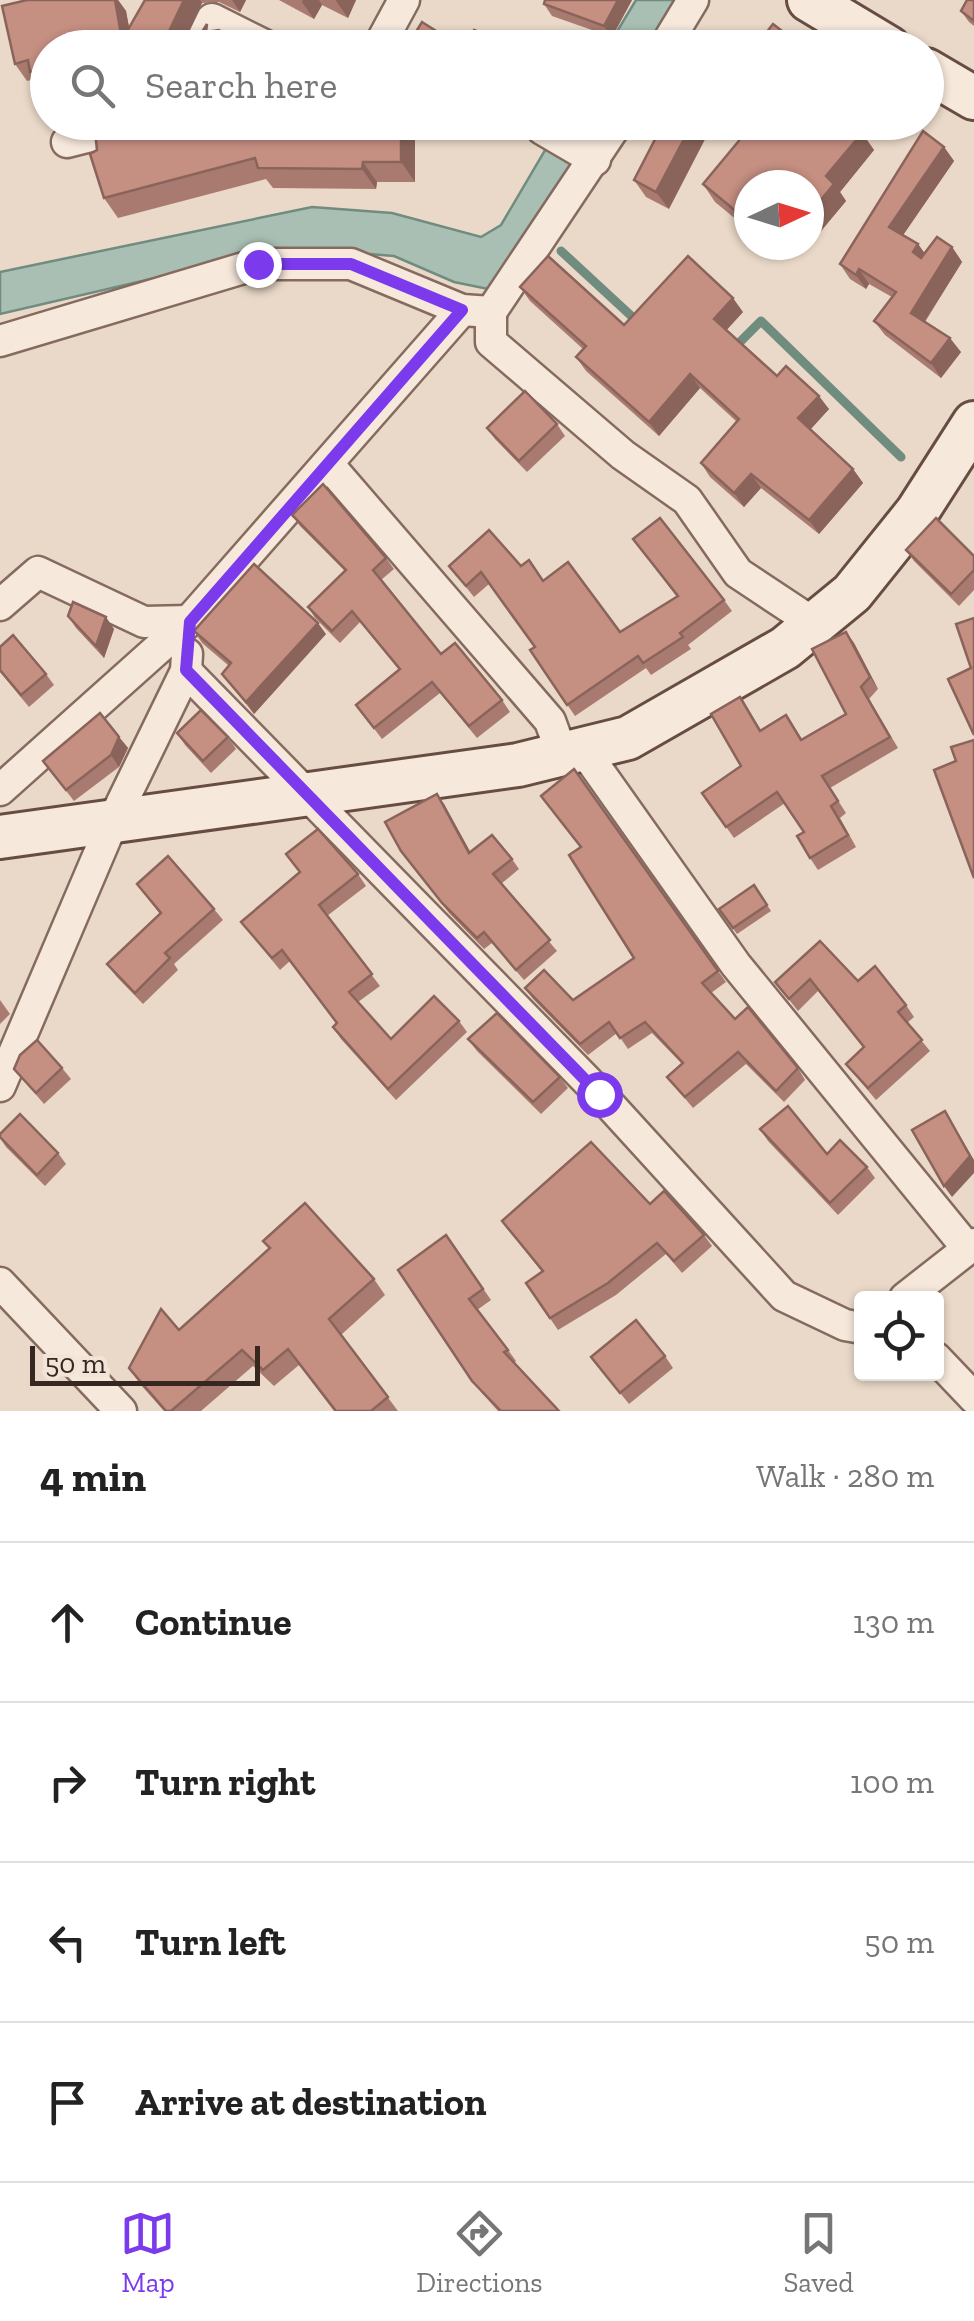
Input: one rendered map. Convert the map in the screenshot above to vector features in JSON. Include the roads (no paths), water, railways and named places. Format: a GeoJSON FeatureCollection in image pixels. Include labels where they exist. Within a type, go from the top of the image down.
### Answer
{"type":"FeatureCollection","features":[{"type":"Feature","properties":{"kind":"street"},"geometry":{"type":"LineString","coordinates":[[388,30],[404,0]]}},
{"type":"Feature","properties":{"kind":"street"},"geometry":{"type":"LineString","coordinates":[[675,30],[693,0]]}},
{"type":"Feature","properties":{"kind":"street"},"geometry":{"type":"LineString","coordinates":[[809,0],[859,30]]}},
{"type":"Feature","properties":{"kind":"street"},"geometry":{"type":"LineString","coordinates":[[206,30],[212,18],[235,30]]}},
{"type":"Feature","properties":{"kind":"street"},"geometry":{"type":"LineString","coordinates":[[944,80],[974,98]]}},
{"type":"Feature","properties":{"kind":"street"},"geometry":{"type":"LineString","coordinates":[[68,142],[76,140]]}},
{"type":"Feature","properties":{"kind":"street"},"geometry":{"type":"LineString","coordinates":[[561,140],[595,160]]}},
{"type":"Feature","properties":{"kind":"street"},"geometry":{"type":"LineString","coordinates":[[0,790],[190,622],[328,464],[477,311],[607,140]]}},
{"type":"Feature","properties":{"kind":"street"},"geometry":{"type":"LineString","coordinates":[[0,341],[258,264],[351,264],[477,311],[491,342],[624,454],[687,500],[738,573],[815,624]]}},
{"type":"Feature","properties":{"kind":"street"},"geometry":{"type":"LineString","coordinates":[[0,838],[518,765],[628,738],[785,648],[815,624],[863,580],[917,512],[974,423]]}},
{"type":"Feature","properties":{"kind":"street"},"geometry":{"type":"LineString","coordinates":[[328,464],[550,721],[736,965],[971,1246],[914,1291]]}},
{"type":"Feature","properties":{"kind":"street"},"geometry":{"type":"LineString","coordinates":[[0,605],[38,572],[144,622],[190,622]]}},
{"type":"Feature","properties":{"kind":"street"},"geometry":{"type":"LineString","coordinates":[[0,1086],[114,821],[186,670],[190,622]]}},
{"type":"Feature","properties":{"kind":"street"},"geometry":{"type":"LineString","coordinates":[[186,670],[599,1094],[784,1296],[854,1327]]}},
{"type":"Feature","properties":{"kind":"street"},"geometry":{"type":"LineString","coordinates":[[0,1282],[121,1411]]}},
{"type":"Feature","properties":{"kind":"street"},"geometry":{"type":"LineString","coordinates":[[944,1366],[974,1398]]}},
{"type":"Feature","properties":{"kind":"waterway"},"geometry":{"type":"LineString","coordinates":[[561,251],[640,324]]}},
{"type":"Feature","properties":{"kind":"waterway"},"geometry":{"type":"LineString","coordinates":[[732,350],[761,321],[901,457]]}}]}
